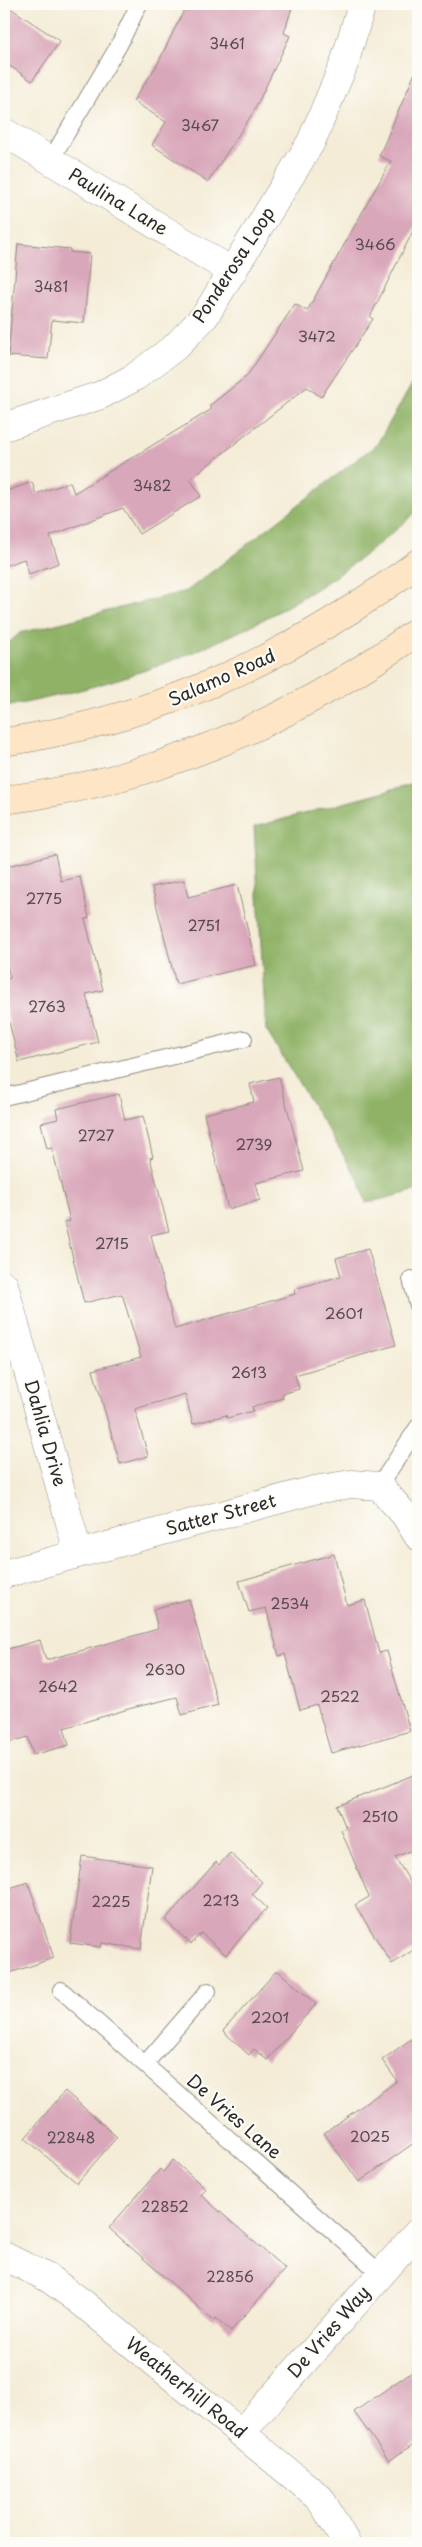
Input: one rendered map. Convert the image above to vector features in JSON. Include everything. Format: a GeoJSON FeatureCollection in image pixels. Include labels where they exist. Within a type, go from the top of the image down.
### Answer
{"type":"FeatureCollection","features":[{"type":"Feature","properties":{"kind":"main road","name":"Salamo Road"},"geometry":{"type":"LineString","coordinates":[[4,742],[115,718],[160,705],[215,683],[273,656],[333,623],[418,563]]}},
{"type":"Feature","properties":{"kind":"main road"},"geometry":{"type":"LineString","coordinates":[[4,800],[55,792],[114,778],[209,748],[267,723],[320,695],[418,631]]}},
{"type":"Feature","properties":{"kind":"street","name":"Ponderosa Loop"},"geometry":{"type":"LineString","coordinates":[[4,427],[101,395],[135,377],[175,347],[205,316],[311,142],[344,64],[362,4]]}},
{"type":"Feature","properties":{"kind":"street","name":"Paulina Lane"},"geometry":{"type":"LineString","coordinates":[[4,132],[233,272]]}},
{"type":"Feature","properties":{"kind":"street","name":"Dahlia Drive"},"geometry":{"type":"LineString","coordinates":[[4,1285],[78,1552]]}},
{"type":"Feature","properties":{"kind":"street","name":"Satter Street"},"geometry":{"type":"LineString","coordinates":[[4,1574],[78,1552],[314,1490],[351,1484],[379,1486]]}},
{"type":"Feature","properties":{"kind":"street"},"geometry":{"type":"LineString","coordinates":[[379,1486],[405,1515],[418,1536]]}},
{"type":"Feature","properties":{"kind":"street","name":"De Vries Way"},"geometry":{"type":"LineString","coordinates":[[242,2434],[380,2273],[418,2232]]}},
{"type":"Feature","properties":{"kind":"street","name":"Weatherhill Road"},"geometry":{"type":"LineString","coordinates":[[4,2256],[48,2278],[80,2301],[320,2498],[346,2543]]}},
{"type":"Feature","properties":{"kind":"lane"},"geometry":{"type":"LineString","coordinates":[[50,161],[119,46],[139,4]]}},
{"type":"Feature","properties":{"kind":"lane"},"geometry":{"type":"LineString","coordinates":[[4,1097],[244,1039]]}},
{"type":"Feature","properties":{"kind":"lane"},"geometry":{"type":"LineString","coordinates":[[411,1279],[418,1306]]}},
{"type":"Feature","properties":{"kind":"lane"},"geometry":{"type":"LineString","coordinates":[[379,1486],[418,1427]]}},
{"type":"Feature","properties":{"kind":"lane","name":"De Vries Lane"},"geometry":{"type":"LineString","coordinates":[[61,1990],[380,2273]]}},
{"type":"Feature","properties":{"kind":"lane"},"geometry":{"type":"LineString","coordinates":[[145,2064],[208,1991]]}},
{"type":"Feature","properties":{"kind":"green space"},"geometry":{"type":"Polygon","coordinates":[[[418,374],[418,510],[374,548],[327,582],[277,612],[225,638],[172,661],[61,695],[4,707],[4,647],[20,633],[187,591],[377,444],[418,374]]]}},
{"type":"Feature","properties":{"kind":"green space"},"geometry":{"type":"Polygon","coordinates":[[[418,783],[418,1190],[366,1203],[360,1182],[266,1030],[254,827],[418,783]]]}},
{"type":"Feature","properties":{"kind":"building"},"geometry":{"type":"Polygon","coordinates":[[[4,4],[60,41],[32,81],[4,62],[4,4]]]}},
{"type":"Feature","properties":{"kind":"building"},"geometry":{"type":"Polygon","coordinates":[[[187,4],[293,4],[284,33],[290,36],[254,111],[208,182],[152,145],[166,122],[133,101],[157,65],[187,4]]]}},
{"type":"Feature","properties":{"kind":"building"},"geometry":{"type":"Polygon","coordinates":[[[418,66],[418,221],[370,317],[373,319],[321,397],[307,387],[190,479],[201,496],[139,534],[123,508],[50,536],[59,563],[29,574],[24,559],[4,566],[4,492],[32,482],[36,494],[70,482],[74,493],[212,409],[209,406],[247,376],[295,304],[307,311],[391,161],[379,156],[418,66]]]}},
{"type":"Feature","properties":{"kind":"building"},"geometry":{"type":"Polygon","coordinates":[[[18,244],[70,249],[70,252],[90,254],[84,323],[52,320],[48,359],[8,356],[18,244]]]}},
{"type":"Feature","properties":{"kind":"building"},"geometry":{"type":"Polygon","coordinates":[[[55,854],[61,881],[80,877],[89,918],[85,919],[103,990],[86,994],[98,1042],[19,1062],[4,1002],[4,980],[10,978],[4,951],[4,867],[55,854]]]}},
{"type":"Feature","properties":{"kind":"building"},"geometry":{"type":"Polygon","coordinates":[[[184,880],[188,897],[237,885],[256,965],[176,984],[152,887],[184,880]]]}},
{"type":"Feature","properties":{"kind":"building"},"geometry":{"type":"Polygon","coordinates":[[[279,1077],[304,1171],[256,1183],[260,1200],[228,1209],[204,1114],[254,1102],[250,1084],[279,1077]]]}},
{"type":"Feature","properties":{"kind":"building"},"geometry":{"type":"Polygon","coordinates":[[[119,1094],[125,1120],[143,1116],[153,1157],[150,1158],[169,1231],[151,1235],[175,1329],[295,1294],[294,1289],[341,1276],[336,1258],[368,1249],[396,1345],[295,1375],[299,1389],[282,1394],[283,1398],[252,1407],[253,1411],[227,1418],[226,1415],[193,1424],[185,1394],[135,1409],[148,1456],[120,1464],[93,1370],[141,1357],[122,1294],[84,1303],[64,1222],[70,1221],[52,1148],[47,1149],[41,1123],[58,1119],[56,1109],[119,1094]]]}},
{"type":"Feature","properties":{"kind":"building"},"geometry":{"type":"Polygon","coordinates":[[[334,1554],[347,1605],[365,1600],[379,1653],[387,1651],[410,1731],[331,1753],[317,1705],[300,1710],[285,1654],[279,1656],[266,1608],[249,1612],[239,1581],[334,1554]]]}},
{"type":"Feature","properties":{"kind":"building"},"geometry":{"type":"Polygon","coordinates":[[[189,1599],[218,1705],[182,1715],[177,1697],[132,1708],[64,1728],[69,1745],[33,1755],[28,1737],[4,1744],[4,1650],[40,1640],[46,1660],[91,1648],[158,1629],[153,1609],[189,1599]]]}},
{"type":"Feature","properties":{"kind":"building"},"geometry":{"type":"Polygon","coordinates":[[[418,1773],[418,1848],[395,1857],[418,1895],[418,1947],[392,1964],[355,1905],[369,1897],[341,1830],[346,1828],[337,1806],[418,1773]]]}},
{"type":"Feature","properties":{"kind":"building"},"geometry":{"type":"Polygon","coordinates":[[[230,1853],[262,1882],[252,1894],[267,1908],[226,1955],[201,1933],[191,1944],[165,1920],[216,1862],[219,1865],[230,1853]]]}},
{"type":"Feature","properties":{"kind":"building"},"geometry":{"type":"Polygon","coordinates":[[[82,1856],[152,1866],[141,1949],[102,1943],[101,1947],[70,1943],[82,1856]]]}},
{"type":"Feature","properties":{"kind":"building"},"geometry":{"type":"Polygon","coordinates":[[[28,1882],[54,1958],[4,1975],[4,1890],[28,1882]]]}},
{"type":"Feature","properties":{"kind":"building"},"geometry":{"type":"Polygon","coordinates":[[[277,1970],[316,2004],[267,2060],[254,2049],[249,2055],[223,2031],[277,1970]]]}},
{"type":"Feature","properties":{"kind":"building"},"geometry":{"type":"Polygon","coordinates":[[[418,2034],[418,2140],[359,2182],[324,2133],[397,2081],[382,2060],[418,2034]]]}},
{"type":"Feature","properties":{"kind":"building"},"geometry":{"type":"Polygon","coordinates":[[[65,2091],[117,2137],[77,2183],[25,2138],[65,2091]]]}},
{"type":"Feature","properties":{"kind":"building"},"geometry":{"type":"Polygon","coordinates":[[[173,2160],[206,2189],[201,2195],[285,2269],[231,2331],[216,2318],[214,2321],[109,2228],[160,2169],[163,2172],[173,2160]]]}},
{"type":"Feature","properties":{"kind":"building"},"geometry":{"type":"Polygon","coordinates":[[[418,2367],[418,2441],[389,2461],[354,2412],[418,2367]]]}}]}
